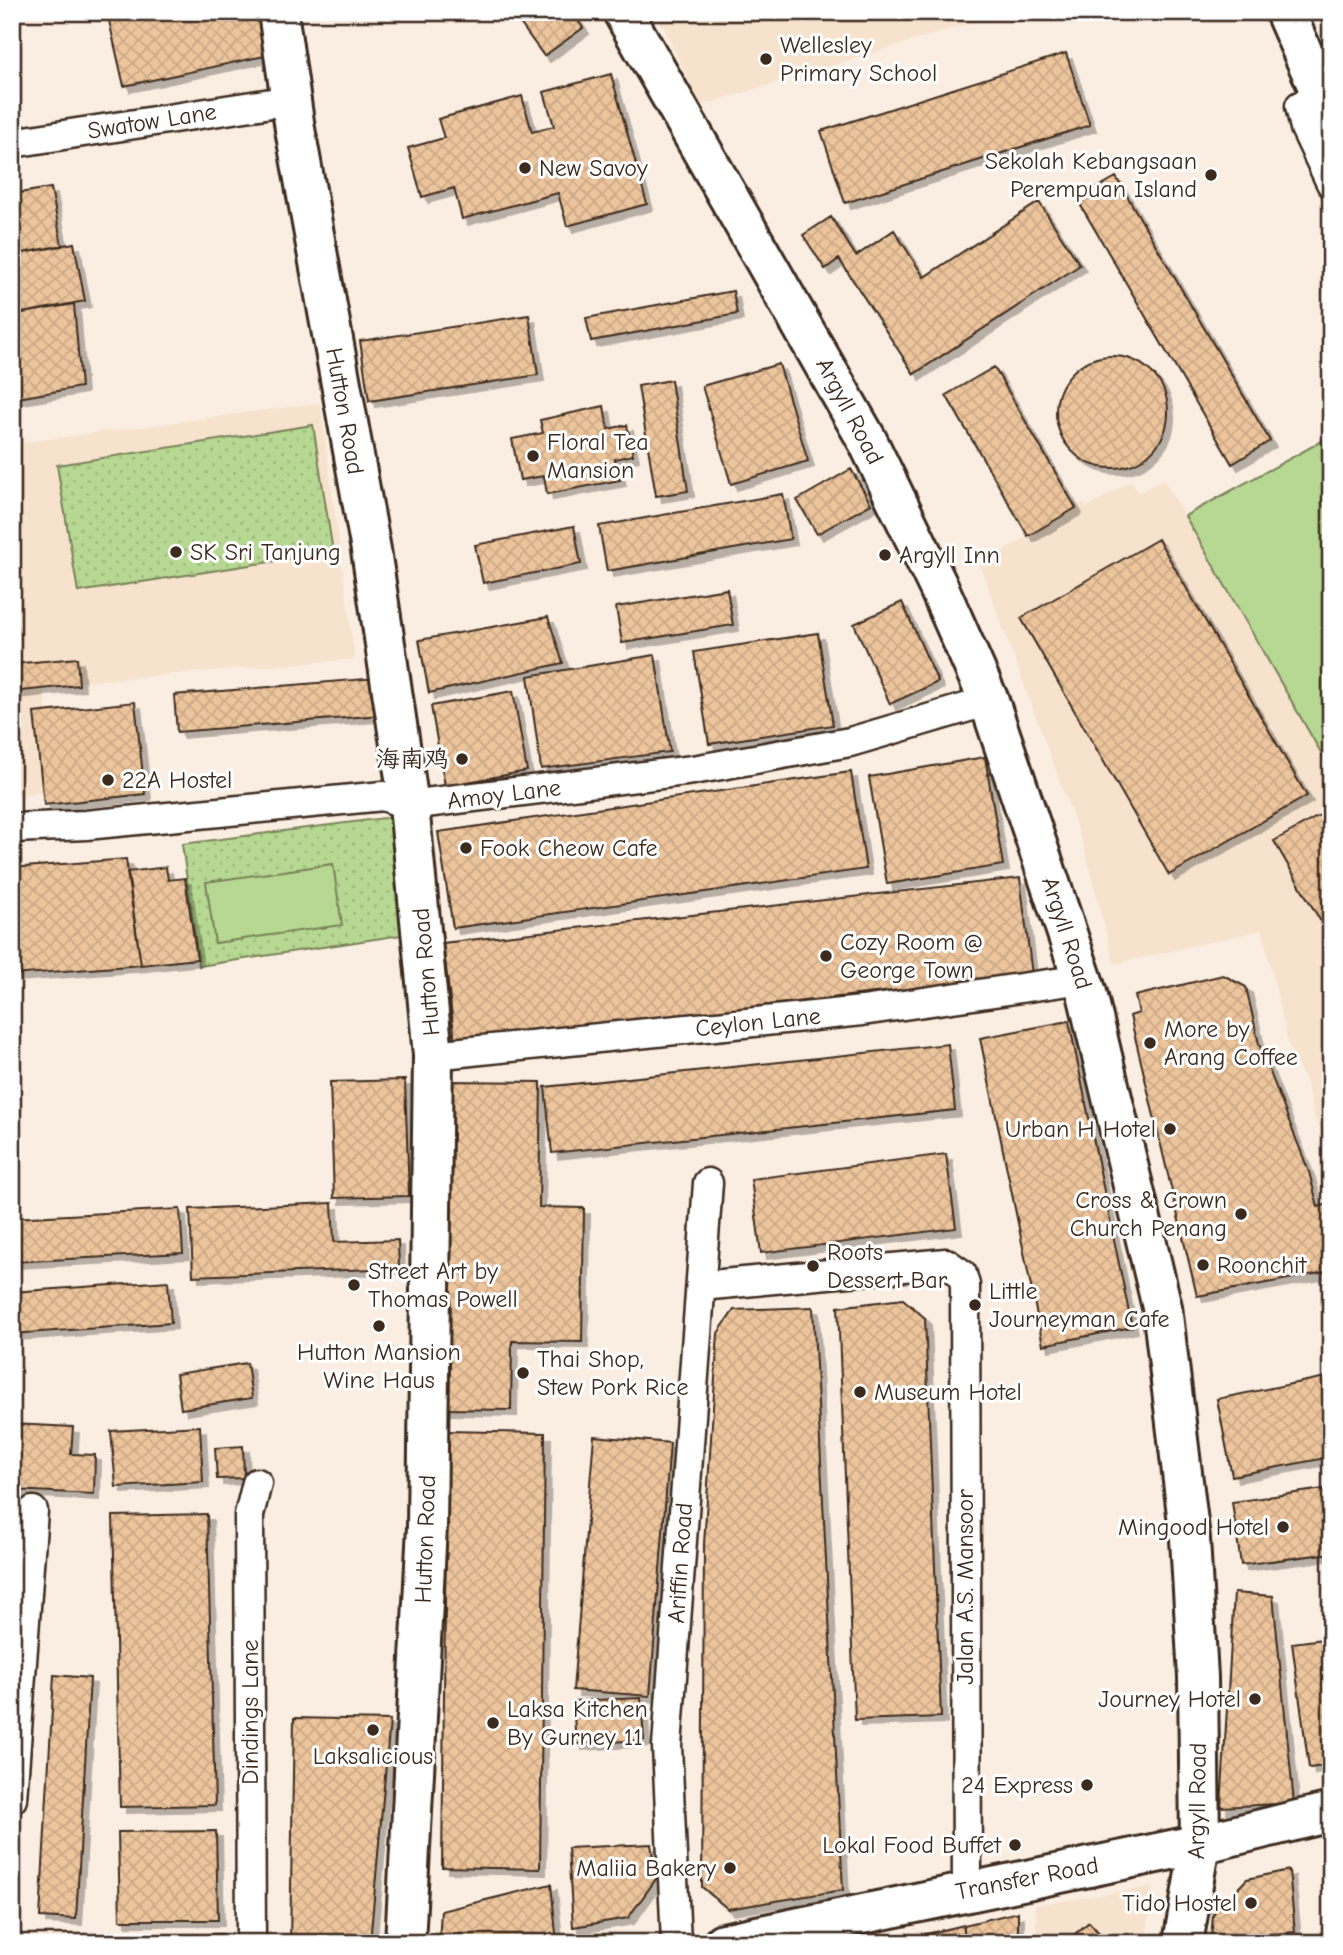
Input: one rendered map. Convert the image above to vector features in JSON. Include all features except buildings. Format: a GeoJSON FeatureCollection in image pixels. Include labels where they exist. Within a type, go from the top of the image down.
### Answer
{"type":"FeatureCollection","features":[{"type":"Feature","properties":{"kind":"street","name":"Hutton Road"},"geometry":{"type":"LineString","coordinates":[[278,12],[291,100],[371,550],[409,805],[433,1055],[427,1527],[404,1943]]}},
{"type":"Feature","properties":{"kind":"street","name":"Argyll Road"},"geometry":{"type":"LineString","coordinates":[[623,12],[867,440],[989,701],[1083,979],[1117,1111],[1162,1307],[1190,1539],[1198,1677],[1200,1844],[1183,1943]]}},
{"type":"Feature","properties":{"kind":"street"},"geometry":{"type":"LineString","coordinates":[[1285,12],[1320,104],[1305,128],[1331,183]]}},
{"type":"Feature","properties":{"kind":"street"},"geometry":{"type":"LineString","coordinates":[[1312,12],[1331,57]]}},
{"type":"Feature","properties":{"kind":"street","name":"Swatow Lane"},"geometry":{"type":"LineString","coordinates":[[12,143],[291,100]]}},
{"type":"Feature","properties":{"kind":"street","name":"Amoy Lane"},"geometry":{"type":"LineString","coordinates":[[12,828],[86,825],[383,796],[409,805],[693,770],[850,742],[989,701]]}},
{"type":"Feature","properties":{"kind":"street","name":"Ceylon Lane"},"geometry":{"type":"LineString","coordinates":[[433,1055],[862,1011],[1083,979]]}},
{"type":"Feature","properties":{"kind":"street","name":"Ariffin Road"},"geometry":{"type":"LineString","coordinates":[[676,1943],[667,1746],[708,1183]]}},
{"type":"Feature","properties":{"kind":"street","name":"Jalan A.S. Mansoor"},"geometry":{"type":"LineString","coordinates":[[701,1286],[946,1263],[963,1279],[967,1890]]}},
{"type":"Feature","properties":{"kind":"street","name":"Dindings Lane"},"geometry":{"type":"LineString","coordinates":[[251,1943],[249,1515],[257,1483]]}},
{"type":"Feature","properties":{"kind":"street"},"geometry":{"type":"LineString","coordinates":[[12,1799],[33,1511]]}},
{"type":"Feature","properties":{"kind":"street","name":"Transfer Road"},"geometry":{"type":"LineString","coordinates":[[723,1943],[967,1890],[1200,1844],[1331,1812]]}},
{"type":"Feature","properties":{"kind":"shaded area","name":"Wellesley Primary School"},"geometry":{"type":"Polygon","coordinates":[[[657,12],[1007,12],[700,106],[657,12]]]}},
{"type":"Feature","properties":{"kind":"shaded area","name":"SK Sri Tanjung"},"geometry":{"type":"Polygon","coordinates":[[[320,403],[355,659],[44,685],[54,792],[12,795],[12,444],[320,403]]]}},
{"type":"Feature","properties":{"kind":"shaded area"},"geometry":{"type":"Polygon","coordinates":[[[1163,479],[1331,770],[1331,1149],[1314,1115],[1307,1085],[1289,1046],[1262,930],[1114,964],[1084,847],[980,565],[1083,503],[1086,508],[1131,481],[1139,493],[1163,479]]]}},
{"type":"Feature","properties":{"kind":"shaded area"},"geometry":{"type":"Polygon","coordinates":[[[1152,1887],[1146,1943],[1108,1943],[1089,1922],[1069,1939],[1071,1943],[1037,1943],[1035,1905],[1152,1887]]]}},
{"type":"Feature","properties":{"kind":"green space"},"geometry":{"type":"Polygon","coordinates":[[[313,425],[333,552],[78,592],[57,465],[313,425]]]}},
{"type":"Feature","properties":{"kind":"green space"},"geometry":{"type":"Polygon","coordinates":[[[1331,436],[1331,770],[1185,516],[1331,436]]]}},
{"type":"Feature","properties":{"kind":"green space"},"geometry":{"type":"Polygon","coordinates":[[[392,817],[408,934],[199,966],[182,844],[392,817]]]}},
{"type":"Feature","properties":{"kind":"green space"},"geometry":{"type":"Polygon","coordinates":[[[333,864],[342,925],[215,943],[206,882],[333,864]]]}},
{"type":"Feature","properties":{"kind":"place","name":"Wellesley Primary School"},"geometry":{"type":"Point","coordinates":[766,59]}},
{"type":"Feature","properties":{"kind":"place","name":"New Savoy"},"geometry":{"type":"Point","coordinates":[525,168]}},
{"type":"Feature","properties":{"kind":"place","name":"Sekolah Kebangsaan Perempuan Island"},"geometry":{"type":"Point","coordinates":[1211,175]}},
{"type":"Feature","properties":{"kind":"place","name":"Floral Tea Mansion"},"geometry":{"type":"Point","coordinates":[533,456]}},
{"type":"Feature","properties":{"kind":"place","name":"SK Sri Tanjung"},"geometry":{"type":"Point","coordinates":[176,552]}},
{"type":"Feature","properties":{"kind":"place","name":"Argyll Inn"},"geometry":{"type":"Point","coordinates":[885,555]}},
{"type":"Feature","properties":{"kind":"place","name":"海南鸡"},"geometry":{"type":"Point","coordinates":[462,759]}},
{"type":"Feature","properties":{"kind":"place","name":"22A Hostel"},"geometry":{"type":"Point","coordinates":[108,780]}},
{"type":"Feature","properties":{"kind":"place","name":"Fook Cheow Cafe"},"geometry":{"type":"Point","coordinates":[466,848]}},
{"type":"Feature","properties":{"kind":"place","name":"Cozy Room @ George Town"},"geometry":{"type":"Point","coordinates":[826,956]}},
{"type":"Feature","properties":{"kind":"place","name":"More by Arang Coffee"},"geometry":{"type":"Point","coordinates":[1150,1043]}},
{"type":"Feature","properties":{"kind":"place","name":"Urban H Hotel"},"geometry":{"type":"Point","coordinates":[1170,1129]}},
{"type":"Feature","properties":{"kind":"place","name":"Cross & Crown Church Penang"},"geometry":{"type":"Point","coordinates":[1241,1214]}},
{"type":"Feature","properties":{"kind":"place","name":"Roonchit"},"geometry":{"type":"Point","coordinates":[1203,1265]}},
{"type":"Feature","properties":{"kind":"place","name":"Roots Dessert Bar"},"geometry":{"type":"Point","coordinates":[813,1266]}},
{"type":"Feature","properties":{"kind":"place","name":"Street Art by Thomas Powell"},"geometry":{"type":"Point","coordinates":[354,1285]}},
{"type":"Feature","properties":{"kind":"place","name":"Little Journeyman Cafe"},"geometry":{"type":"Point","coordinates":[975,1305]}},
{"type":"Feature","properties":{"kind":"place","name":"Hutton Mansion Wine Haus"},"geometry":{"type":"Point","coordinates":[379,1326]}},
{"type":"Feature","properties":{"kind":"place","name":"Thai Shop, Stew Pork Rice"},"geometry":{"type":"Point","coordinates":[523,1373]}},
{"type":"Feature","properties":{"kind":"place","name":"Museum Hotel"},"geometry":{"type":"Point","coordinates":[860,1392]}},
{"type":"Feature","properties":{"kind":"place","name":"Mingood Hotel"},"geometry":{"type":"Point","coordinates":[1283,1527]}},
{"type":"Feature","properties":{"kind":"place","name":"Journey Hotel"},"geometry":{"type":"Point","coordinates":[1255,1699]}},
{"type":"Feature","properties":{"kind":"place","name":"Laksa Kitchen By Gurney 11"},"geometry":{"type":"Point","coordinates":[493,1723]}},
{"type":"Feature","properties":{"kind":"place","name":"Laksalicious"},"geometry":{"type":"Point","coordinates":[373,1730]}},
{"type":"Feature","properties":{"kind":"place","name":"24 Express"},"geometry":{"type":"Point","coordinates":[1087,1785]}},
{"type":"Feature","properties":{"kind":"place","name":"Lokal Food Buffet"},"geometry":{"type":"Point","coordinates":[1015,1845]}},
{"type":"Feature","properties":{"kind":"place","name":"Maliia Bakery"},"geometry":{"type":"Point","coordinates":[730,1868]}},
{"type":"Feature","properties":{"kind":"place","name":"Tido Hostel"},"geometry":{"type":"Point","coordinates":[1251,1903]}}]}
